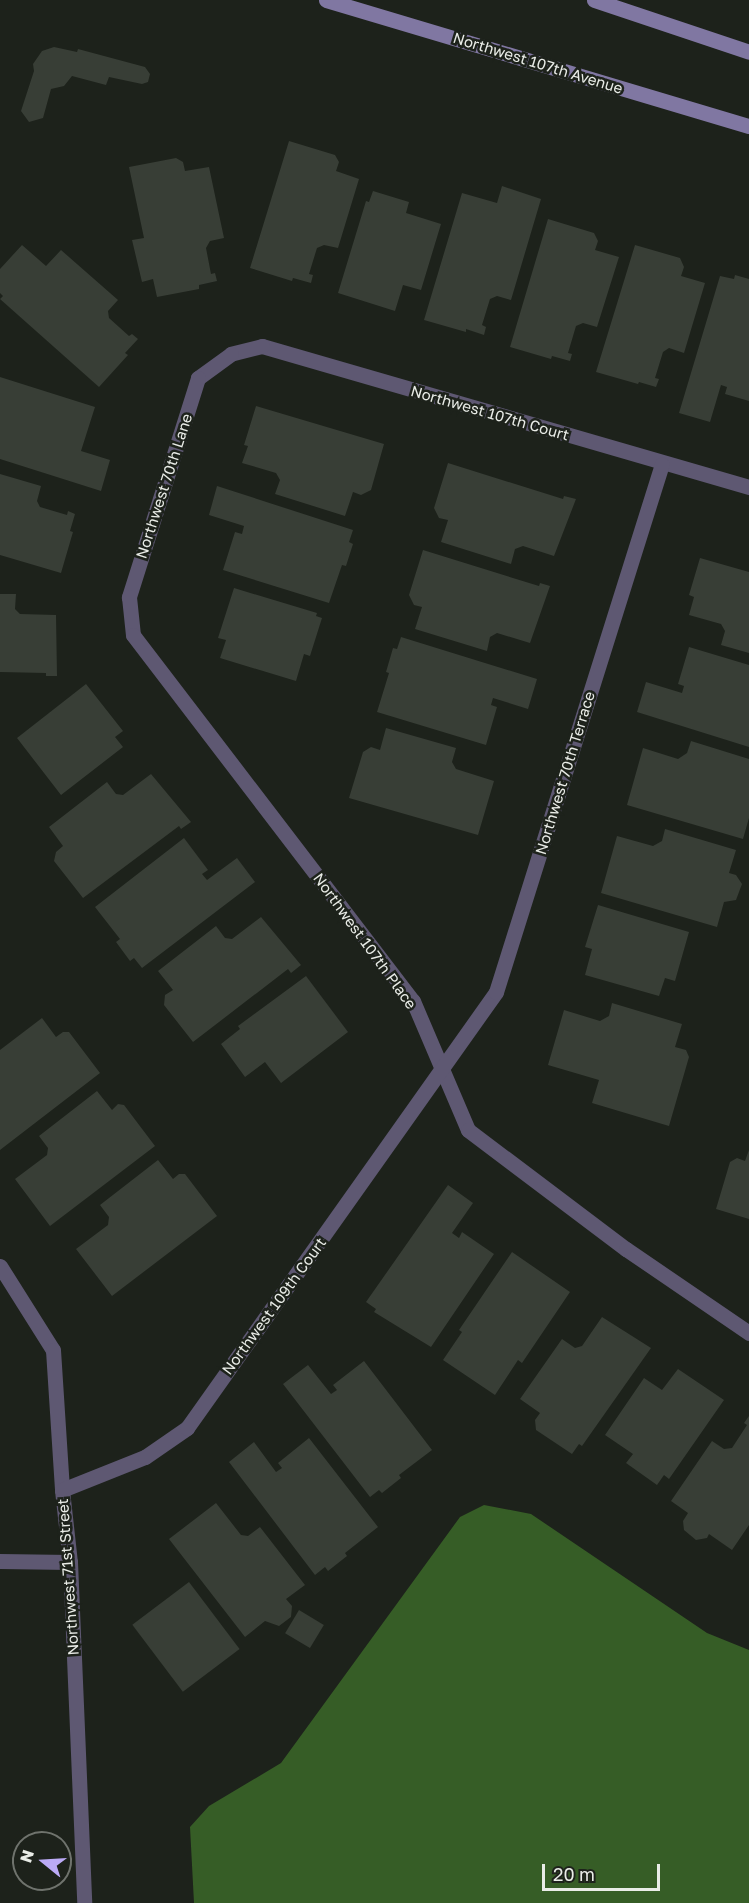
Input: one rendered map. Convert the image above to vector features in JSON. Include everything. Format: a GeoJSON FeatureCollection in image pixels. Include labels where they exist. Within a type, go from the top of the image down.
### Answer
{"type":"FeatureCollection","features":[{"type":"Feature","properties":{"kind":"main road","name":"Northwest 107th Avenue"},"geometry":{"type":"LineString","coordinates":[[326,0],[749,126]]}},
{"type":"Feature","properties":{"kind":"main road"},"geometry":{"type":"LineString","coordinates":[[594,0],[749,52]]}},
{"type":"Feature","properties":{"kind":"street","name":"Northwest 107th Court"},"geometry":{"type":"LineString","coordinates":[[231,354],[262,346],[662,464],[749,487]]}},
{"type":"Feature","properties":{"kind":"street","name":"Northwest 70th Lane"},"geometry":{"type":"LineString","coordinates":[[133,635],[129,597],[198,378],[231,354]]}},
{"type":"Feature","properties":{"kind":"street","name":"Northwest 70th Terrace"},"geometry":{"type":"LineString","coordinates":[[443,1069],[496,992],[662,464]]}},
{"type":"Feature","properties":{"kind":"street","name":"Northwest 107th Place"},"geometry":{"type":"LineString","coordinates":[[133,635],[413,1001],[468,1130],[626,1249],[749,1333]]}},
{"type":"Feature","properties":{"kind":"street","name":"Northwest 109th Court"},"geometry":{"type":"LineString","coordinates":[[62,1490],[145,1457],[187,1428],[443,1069]]}},
{"type":"Feature","properties":{"kind":"street","name":"Northwest 71st Street"},"geometry":{"type":"LineString","coordinates":[[0,1266],[53,1350],[62,1490],[70,1562],[84,1903]]}},
{"type":"Feature","properties":{"kind":"street"},"geometry":{"type":"LineString","coordinates":[[0,1561],[70,1562]]}},
{"type":"Feature","properties":{"kind":"shaded area"},"geometry":{"type":"Polygon","coordinates":[[[484,1505],[531,1514],[707,1633],[749,1650],[749,1903],[194,1903],[190,1827],[209,1806],[281,1763],[460,1517],[484,1505]]]}},
{"type":"Feature","properties":{"kind":"building"},"geometry":{"type":"Polygon","coordinates":[[[54,47],[77,52],[78,49],[145,67],[150,74],[148,82],[142,84],[109,77],[106,85],[72,76],[64,86],[51,89],[43,118],[29,122],[21,111],[34,71],[33,64],[42,51],[54,47]]]}},
{"type":"Feature","properties":{"kind":"building"},"geometry":{"type":"Polygon","coordinates":[[[289,141],[335,155],[339,162],[336,171],[359,179],[338,248],[324,245],[317,248],[309,274],[313,275],[311,283],[293,278],[292,281],[250,268],[289,141]]]}},
{"type":"Feature","properties":{"kind":"building"},"geometry":{"type":"Polygon","coordinates":[[[176,158],[183,162],[185,171],[209,167],[224,238],[210,241],[206,248],[211,274],[215,273],[217,281],[199,285],[199,289],[157,297],[153,279],[142,282],[132,240],[144,238],[129,167],[176,158]]]}},
{"type":"Feature","properties":{"kind":"building"},"geometry":{"type":"Polygon","coordinates":[[[502,186],[541,199],[511,300],[497,296],[490,299],[482,325],[486,327],[484,335],[424,320],[462,193],[497,203],[502,186]]]}},
{"type":"Feature","properties":{"kind":"building"},"geometry":{"type":"Polygon","coordinates":[[[373,191],[409,202],[406,213],[441,224],[421,290],[403,285],[395,311],[338,293],[366,201],[369,202],[373,191]]]}},
{"type":"Feature","properties":{"kind":"building"},"geometry":{"type":"Polygon","coordinates":[[[548,219],[594,233],[598,241],[595,250],[619,257],[597,327],[583,323],[576,326],[568,353],[572,354],[570,361],[552,356],[551,359],[510,347],[548,219]]]}},
{"type":"Feature","properties":{"kind":"building"},"geometry":{"type":"Polygon","coordinates":[[[22,245],[46,266],[61,250],[118,300],[108,311],[109,318],[129,336],[132,334],[138,339],[125,353],[128,355],[99,387],[0,299],[3,296],[0,293],[0,269],[22,245]]]}},
{"type":"Feature","properties":{"kind":"building"},"geometry":{"type":"Polygon","coordinates":[[[635,245],[680,258],[684,267],[681,276],[705,283],[684,353],[669,348],[663,352],[655,378],[659,379],[656,387],[596,372],[635,245]]]}},
{"type":"Feature","properties":{"kind":"building"},"geometry":{"type":"Polygon","coordinates":[[[735,275],[749,279],[749,401],[725,394],[727,387],[721,385],[710,422],[679,413],[720,276],[734,279],[735,275]]]}},
{"type":"Feature","properties":{"kind":"building"},"geometry":{"type":"Polygon","coordinates":[[[0,377],[95,407],[81,451],[110,460],[101,491],[0,459],[0,377]]]}},
{"type":"Feature","properties":{"kind":"building"},"geometry":{"type":"Polygon","coordinates":[[[256,406],[384,444],[371,490],[361,495],[353,492],[345,516],[275,494],[280,480],[276,473],[242,463],[248,446],[244,445],[256,406]]]}},
{"type":"Feature","properties":{"kind":"building"},"geometry":{"type":"Polygon","coordinates":[[[448,463],[563,499],[564,496],[576,499],[554,556],[523,546],[515,549],[511,564],[441,542],[448,520],[439,518],[434,508],[448,463]]]}},
{"type":"Feature","properties":{"kind":"building"},"geometry":{"type":"Polygon","coordinates":[[[0,474],[41,486],[37,501],[40,507],[67,515],[68,511],[75,514],[70,531],[73,532],[61,573],[0,555],[0,474]]]}},
{"type":"Feature","properties":{"kind":"building"},"geometry":{"type":"Polygon","coordinates":[[[217,486],[353,530],[349,542],[353,544],[346,566],[342,565],[329,603],[223,570],[235,532],[242,534],[244,526],[209,515],[217,486]]]}},
{"type":"Feature","properties":{"kind":"building"},"geometry":{"type":"Polygon","coordinates":[[[423,550],[539,586],[540,583],[550,586],[530,643],[497,633],[490,637],[487,651],[415,629],[422,607],[414,605],[409,595],[423,550]]]}},
{"type":"Feature","properties":{"kind":"building"},"geometry":{"type":"Polygon","coordinates":[[[700,558],[749,572],[749,653],[721,645],[725,631],[721,624],[689,615],[694,597],[689,595],[700,558]]]}},
{"type":"Feature","properties":{"kind":"building"},"geometry":{"type":"Polygon","coordinates":[[[234,588],[317,613],[316,616],[322,618],[310,656],[304,654],[296,681],[220,658],[226,640],[218,638],[234,588]]]}},
{"type":"Feature","properties":{"kind":"building"},"geometry":{"type":"Polygon","coordinates":[[[0,594],[16,594],[15,609],[20,614],[56,615],[57,676],[46,676],[46,673],[0,672],[0,594]]]}},
{"type":"Feature","properties":{"kind":"building"},"geometry":{"type":"Polygon","coordinates":[[[401,637],[537,679],[528,709],[493,698],[491,705],[497,707],[486,745],[377,712],[389,673],[386,672],[393,648],[397,649],[401,637]]]}},
{"type":"Feature","properties":{"kind":"building"},"geometry":{"type":"Polygon","coordinates":[[[689,647],[749,665],[749,747],[637,712],[646,682],[682,693],[684,686],[678,684],[689,647]]]}},
{"type":"Feature","properties":{"kind":"building"},"geometry":{"type":"Polygon","coordinates":[[[86,684],[123,731],[115,737],[123,747],[61,795],[17,738],[86,684]]]}},
{"type":"Feature","properties":{"kind":"building"},"geometry":{"type":"Polygon","coordinates":[[[386,728],[456,748],[452,762],[456,769],[494,781],[478,835],[349,798],[363,752],[371,747],[380,750],[386,728]]]}},
{"type":"Feature","properties":{"kind":"building"},"geometry":{"type":"Polygon","coordinates":[[[691,741],[749,759],[749,818],[743,839],[627,805],[643,748],[678,759],[687,753],[691,741]]]}},
{"type":"Feature","properties":{"kind":"building"},"geometry":{"type":"Polygon","coordinates":[[[151,774],[191,822],[181,829],[179,826],[83,898],[54,861],[56,852],[63,846],[49,827],[107,782],[116,794],[123,795],[151,774]]]}},
{"type":"Feature","properties":{"kind":"building"},"geometry":{"type":"Polygon","coordinates":[[[665,829],[736,850],[729,873],[736,875],[742,884],[736,900],[724,902],[717,927],[601,893],[617,836],[653,846],[662,841],[665,829]]]}},
{"type":"Feature","properties":{"kind":"building"},"geometry":{"type":"Polygon","coordinates":[[[184,838],[208,870],[202,874],[207,880],[237,858],[255,882],[142,968],[134,958],[130,961],[116,942],[120,939],[95,907],[184,838]]]}},
{"type":"Feature","properties":{"kind":"building"},"geometry":{"type":"Polygon","coordinates":[[[598,905],[689,932],[675,981],[665,978],[659,996],[585,975],[592,949],[585,947],[598,905]]]}},
{"type":"Feature","properties":{"kind":"building"},"geometry":{"type":"Polygon","coordinates":[[[261,917],[301,965],[291,973],[288,969],[193,1042],[164,1005],[165,995],[173,990],[158,971],[216,926],[225,938],[232,939],[261,917]]]}},
{"type":"Feature","properties":{"kind":"building"},"geometry":{"type":"Polygon","coordinates":[[[306,976],[348,1032],[281,1083],[265,1062],[245,1077],[221,1044],[240,1029],[238,1026],[306,976]]]}},
{"type":"Feature","properties":{"kind":"building"},"geometry":{"type":"Polygon","coordinates":[[[612,1003],[682,1024],[675,1047],[686,1050],[689,1057],[669,1126],[592,1103],[599,1080],[548,1065],[564,1010],[600,1021],[609,1016],[612,1003]]]}},
{"type":"Feature","properties":{"kind":"building"},"geometry":{"type":"Polygon","coordinates":[[[42,1018],[56,1037],[63,1032],[69,1032],[100,1073],[0,1150],[0,1050],[42,1018]]]}},
{"type":"Feature","properties":{"kind":"building"},"geometry":{"type":"Polygon","coordinates":[[[97,1091],[112,1110],[118,1104],[124,1105],[155,1146],[50,1226],[15,1179],[47,1155],[48,1148],[39,1136],[97,1091]]]}},
{"type":"Feature","properties":{"kind":"building"},"geometry":{"type":"Polygon","coordinates":[[[749,1150],[749,1219],[716,1209],[730,1162],[737,1158],[745,1161],[749,1150]]]}},
{"type":"Feature","properties":{"kind":"building"},"geometry":{"type":"Polygon","coordinates":[[[158,1160],[173,1179],[179,1174],[185,1174],[217,1216],[112,1296],[76,1249],[108,1225],[109,1217],[100,1205],[158,1160]]]}},
{"type":"Feature","properties":{"kind":"building"},"geometry":{"type":"Polygon","coordinates":[[[448,1185],[473,1203],[452,1233],[459,1238],[462,1232],[494,1254],[431,1347],[374,1312],[376,1309],[366,1302],[448,1185]]]}},
{"type":"Feature","properties":{"kind":"building"},"geometry":{"type":"Polygon","coordinates":[[[512,1252],[570,1292],[522,1363],[518,1360],[495,1395],[443,1360],[462,1332],[459,1330],[512,1252]]]}},
{"type":"Feature","properties":{"kind":"building"},"geometry":{"type":"Polygon","coordinates":[[[602,1317],[651,1348],[582,1446],[579,1444],[572,1454],[536,1430],[535,1420],[540,1413],[520,1399],[562,1339],[575,1348],[582,1346],[602,1317]]]}},
{"type":"Feature","properties":{"kind":"building"},"geometry":{"type":"Polygon","coordinates":[[[364,1361],[432,1450],[399,1475],[401,1478],[382,1493],[379,1490],[370,1497],[283,1384],[308,1365],[331,1394],[337,1390],[333,1385],[364,1361]]]}},
{"type":"Feature","properties":{"kind":"building"},"geometry":{"type":"Polygon","coordinates":[[[678,1369],[724,1400],[669,1479],[664,1475],[657,1485],[626,1463],[633,1454],[605,1435],[644,1378],[662,1390],[678,1369]]]}},
{"type":"Feature","properties":{"kind":"building"},"geometry":{"type":"Polygon","coordinates":[[[749,1416],[749,1525],[732,1550],[709,1534],[707,1538],[696,1540],[684,1530],[683,1521],[688,1513],[671,1501],[712,1441],[724,1449],[732,1448],[747,1425],[744,1423],[749,1416]]]}},
{"type":"Feature","properties":{"kind":"building"},"geometry":{"type":"Polygon","coordinates":[[[309,1438],[378,1527],[345,1553],[347,1556],[328,1571],[325,1567],[315,1575],[229,1462],[254,1442],[276,1472],[282,1468],[278,1463],[309,1438]]]}},
{"type":"Feature","properties":{"kind":"building"},"geometry":{"type":"Polygon","coordinates":[[[216,1503],[241,1535],[248,1536],[260,1527],[305,1585],[286,1599],[292,1606],[291,1617],[279,1626],[265,1621],[245,1637],[169,1539],[216,1503]]]}},
{"type":"Feature","properties":{"kind":"building"},"geometry":{"type":"Polygon","coordinates":[[[189,1582],[240,1649],[183,1692],[132,1625],[189,1582]]]}},
{"type":"Feature","properties":{"kind":"building"},"geometry":{"type":"Polygon","coordinates":[[[299,1610],[324,1625],[310,1648],[285,1633],[299,1610]]]}}]}
